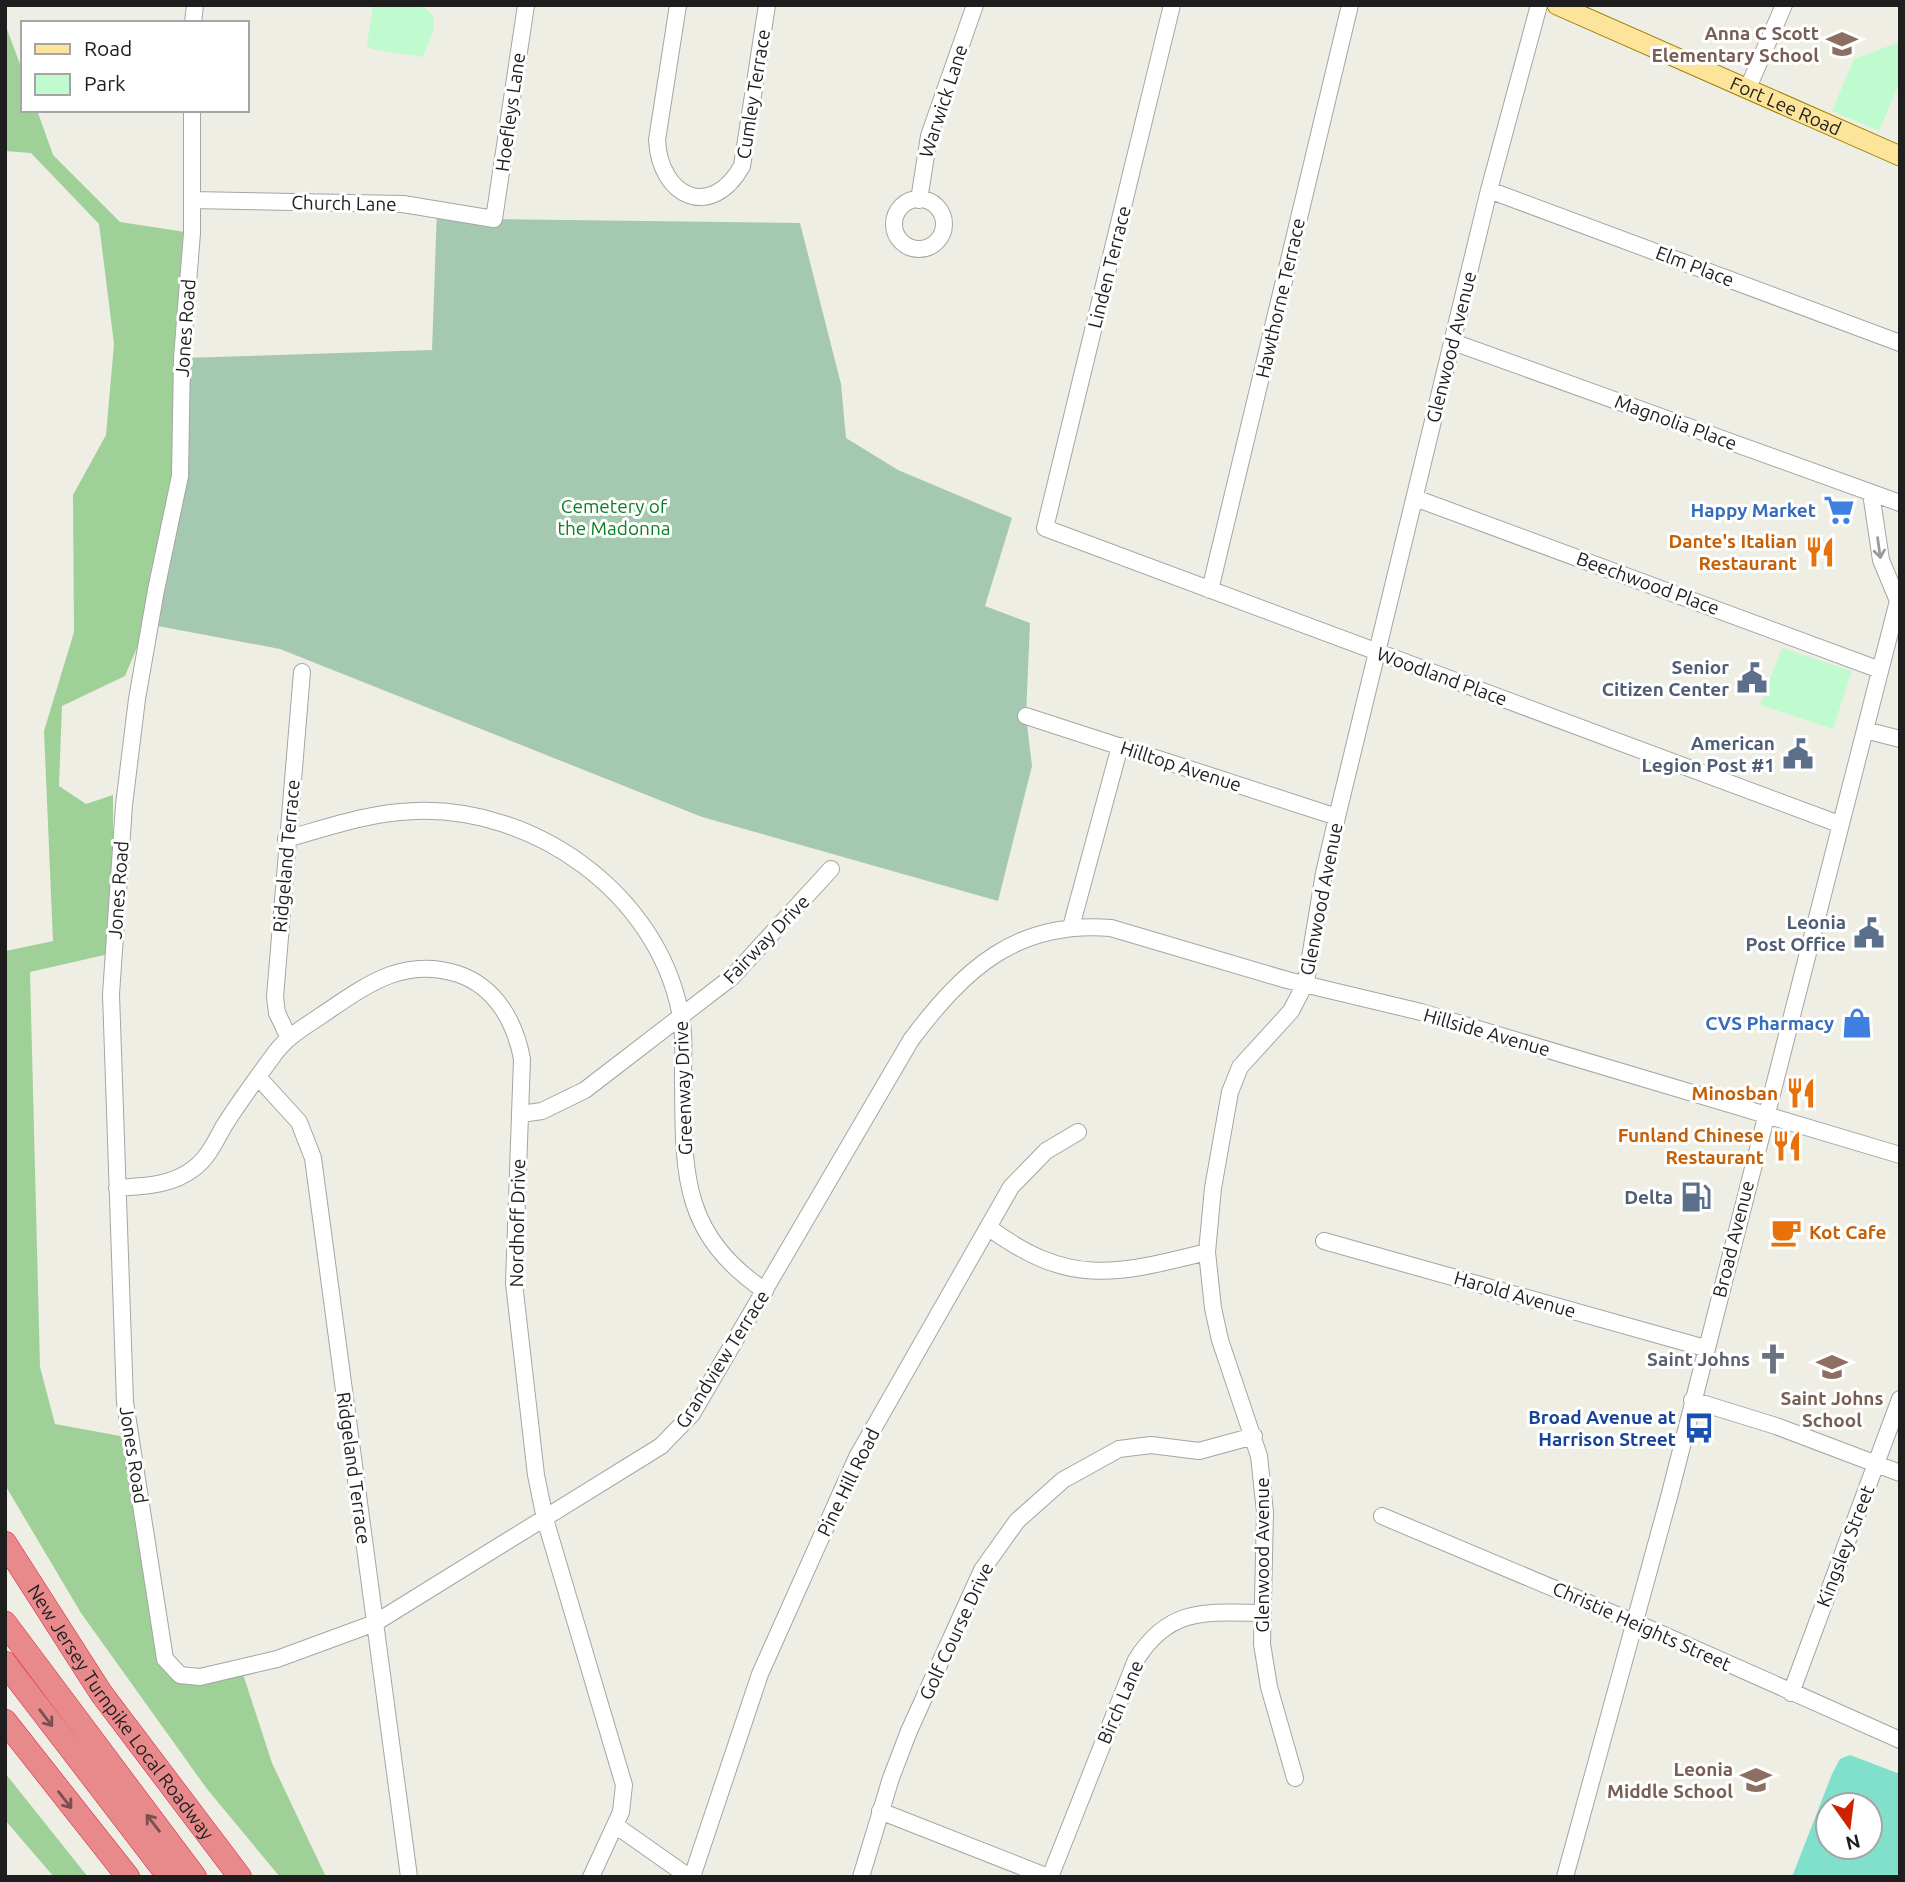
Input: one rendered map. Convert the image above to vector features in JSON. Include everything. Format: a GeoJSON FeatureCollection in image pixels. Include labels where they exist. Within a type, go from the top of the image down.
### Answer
{"type":"FeatureCollection","features":[{"type":"Feature","properties":{"kind":"highway","name":"New Jersey Turnpike Local Roadway"},"geometry":{"type":"LineString","coordinates":[[5,1543],[114,1710],[240,1877]]}},
{"type":"Feature","properties":{"kind":"highway"},"geometry":{"type":"LineString","coordinates":[[5,1623],[195,1877]]}},
{"type":"Feature","properties":{"kind":"highway"},"geometry":{"type":"LineString","coordinates":[[5,1663],[169,1877]]}},
{"type":"Feature","properties":{"kind":"highway"},"geometry":{"type":"LineString","coordinates":[[5,1721],[128,1877]]}},
{"type":"Feature","properties":{"kind":"highway"},"geometry":{"type":"LineString","coordinates":[[5,1729],[24,1746]]}},
{"type":"Feature","properties":{"kind":"main road","name":"Fort Lee Road"},"geometry":{"type":"LineString","coordinates":[[1557,5],[1900,156]]}},
{"type":"Feature","properties":{"kind":"street","name":"Hoefleys Lane"},"geometry":{"type":"LineString","coordinates":[[494,219],[526,5]]}},
{"type":"Feature","properties":{"kind":"street","name":"Cumley Terrace"},"geometry":{"type":"LineString","coordinates":[[678,5],[657,140],[658,154],[668,180],[676,189],[695,197],[719,192],[736,177],[742,166],[767,5]]}},
{"type":"Feature","properties":{"kind":"street","name":"Warwick Lane"},"geometry":{"type":"LineString","coordinates":[[919,200],[929,136],[975,5]]}},
{"type":"Feature","properties":{"kind":"street","name":"Linden Terrace"},"geometry":{"type":"LineString","coordinates":[[1045,528],[1172,5]]}},
{"type":"Feature","properties":{"kind":"street","name":"Hawthorne Terrace"},"geometry":{"type":"LineString","coordinates":[[1210,590],[1350,5]]}},
{"type":"Feature","properties":{"kind":"street","name":"Glenwood Avenue"},"geometry":{"type":"LineString","coordinates":[[1295,1778],[1266,1674],[1262,1614],[1264,1484],[1254,1436],[1220,1340],[1213,1308],[1207,1252],[1213,1188],[1230,1092],[1240,1068],[1291,1011],[1306,982],[1324,873],[1337,817],[1489,190],[1539,5]]}},
{"type":"Feature","properties":{"kind":"street"},"geometry":{"type":"LineString","coordinates":[[1747,90],[1784,5]]}},
{"type":"Feature","properties":{"kind":"street","name":"Jones Road"},"geometry":{"type":"LineString","coordinates":[[172,1669],[163,1648],[163,1628],[125,1402],[111,994],[124,805],[137,699],[180,476],[181,358],[192,200],[192,112]]}},
{"type":"Feature","properties":{"kind":"street","name":"Elm Place"},"geometry":{"type":"LineString","coordinates":[[1489,190],[1900,343]]}},
{"type":"Feature","properties":{"kind":"street","name":"Church Lane"},"geometry":{"type":"LineString","coordinates":[[192,200],[402,204],[494,219]]}},
{"type":"Feature","properties":{"kind":"street","name":"Magnolia Place"},"geometry":{"type":"LineString","coordinates":[[1453,342],[1900,503]]}},
{"type":"Feature","properties":{"kind":"street","name":"Broad Avenue"},"geometry":{"type":"LineString","coordinates":[[1565,1877],[1635,1622],[1899,597],[1881,560],[1871,493]]}},
{"type":"Feature","properties":{"kind":"street","name":"Beechwood Place"},"geometry":{"type":"LineString","coordinates":[[1415,498],[1880,670]]}},
{"type":"Feature","properties":{"kind":"street","name":"Woodland Place"},"geometry":{"type":"LineString","coordinates":[[1045,528],[1839,824]]}},
{"type":"Feature","properties":{"kind":"street","name":"Ridgeland Terrace"},"geometry":{"type":"LineString","coordinates":[[289,1038],[277,1013],[275,997],[286,839],[302,672]]}},
{"type":"Feature","properties":{"kind":"street","name":"Hilltop Avenue"},"geometry":{"type":"LineString","coordinates":[[1026,716],[1337,817]]}},
{"type":"Feature","properties":{"kind":"street"},"geometry":{"type":"LineString","coordinates":[[1865,730],[1900,739]]}},
{"type":"Feature","properties":{"kind":"street"},"geometry":{"type":"LineString","coordinates":[[1072,926],[1120,746]]}},
{"type":"Feature","properties":{"kind":"street","name":"Greenway Drive"},"geometry":{"type":"LineString","coordinates":[[286,839],[361,818],[416,811],[472,815],[526,831],[578,860],[620,897],[655,946],[669,973],[681,1016],[684,1154],[696,1212],[716,1248],[765,1290]]}},
{"type":"Feature","properties":{"kind":"street","name":"Fairway Drive"},"geometry":{"type":"LineString","coordinates":[[521,1114],[542,1111],[585,1090],[681,1016],[750,960],[831,869]]}},
{"type":"Feature","properties":{"kind":"street","name":"Hillside Avenue"},"geometry":{"type":"LineString","coordinates":[[1072,926],[1111,928],[1287,980],[1306,982],[1765,1113],[1900,1154]]}},
{"type":"Feature","properties":{"kind":"street","name":"Grandview Terrace"},"geometry":{"type":"LineString","coordinates":[[172,1669],[190,1678],[224,1673],[277,1660],[375,1623],[661,1446],[692,1414],[911,1040],[935,1008],[956,986],[1006,948],[1026,937],[1072,926]]}},
{"type":"Feature","properties":{"kind":"street","name":"Nordhoff Drive"},"geometry":{"type":"LineString","coordinates":[[117,1188],[154,1185],[173,1180],[195,1168],[209,1153],[258,1077],[289,1038],[368,984],[395,972],[429,968],[462,976],[492,996],[512,1024],[522,1059],[514,1283],[536,1475],[545,1518],[622,1768],[623,1803],[591,1877]]}},
{"type":"Feature","properties":{"kind":"street","name":"Ridgeland Terrace"},"geometry":{"type":"LineString","coordinates":[[258,1077],[287,1105],[299,1122],[313,1158],[409,1877]]}},
{"type":"Feature","properties":{"kind":"street","name":"Pine Hill Road"},"geometry":{"type":"LineString","coordinates":[[690,1877],[760,1674],[858,1457],[1011,1187],[1046,1151],[1078,1132]]}},
{"type":"Feature","properties":{"kind":"street"},"geometry":{"type":"LineString","coordinates":[[988,1227],[1034,1258],[1087,1270],[1130,1269],[1207,1252]]}},
{"type":"Feature","properties":{"kind":"street","name":"Harold Avenue"},"geometry":{"type":"LineString","coordinates":[[1324,1241],[1705,1348]]}},
{"type":"Feature","properties":{"kind":"street","name":"Kingsley Street"},"geometry":{"type":"LineString","coordinates":[[1791,1693],[1900,1399]]}},
{"type":"Feature","properties":{"kind":"street"},"geometry":{"type":"LineString","coordinates":[[1692,1400],[1776,1426],[1900,1473]]}},
{"type":"Feature","properties":{"kind":"street","name":"Golf Course Drive"},"geometry":{"type":"LineString","coordinates":[[861,1877],[880,1811],[909,1731],[982,1570],[1010,1529],[1037,1501],[1063,1480],[1119,1449],[1151,1445],[1199,1451],[1254,1436]]}},
{"type":"Feature","properties":{"kind":"street","name":"Christie Heights Street"},"geometry":{"type":"LineString","coordinates":[[1382,1516],[1635,1622],[1900,1740]]}},
{"type":"Feature","properties":{"kind":"street","name":"Birch Lane"},"geometry":{"type":"LineString","coordinates":[[1049,1877],[1136,1660],[1145,1646],[1155,1634],[1182,1617],[1217,1611],[1262,1614]]}},
{"type":"Feature","properties":{"kind":"street"},"geometry":{"type":"LineString","coordinates":[[880,1811],[1049,1877]]}},
{"type":"Feature","properties":{"kind":"street"},"geometry":{"type":"LineString","coordinates":[[615,1825],[690,1877]]}},
{"type":"Feature","properties":{"kind":"green space"},"geometry":{"type":"Polygon","coordinates":[[[373,5],[421,5],[433,15],[434,28],[423,57],[371,49],[367,45],[373,5]]]}},
{"type":"Feature","properties":{"kind":"green space"},"geometry":{"type":"Polygon","coordinates":[[[5,24],[21,67],[21,112],[38,112],[53,155],[120,222],[192,233],[180,476],[147,624],[125,676],[62,706],[59,786],[86,804],[113,795],[113,953],[30,972],[40,1367],[55,1424],[131,1438],[163,1648],[180,1675],[241,1668],[272,1763],[326,1877],[280,1877],[207,1789],[81,1613],[5,1485],[6,951],[53,941],[44,731],[74,632],[73,495],[106,435],[114,344],[99,224],[31,153],[5,151],[5,24]]]}},
{"type":"Feature","properties":{"kind":"green space"},"geometry":{"type":"Polygon","coordinates":[[[1900,42],[1900,82],[1879,131],[1832,111],[1854,59],[1900,42]]]}},
{"type":"Feature","properties":{"kind":"green space","name":"Cemetery of the Madonna"},"geometry":{"type":"Polygon","coordinates":[[[437,210],[494,219],[800,223],[841,384],[846,438],[898,470],[1012,518],[985,606],[1030,623],[1026,716],[1032,766],[998,901],[702,817],[280,649],[147,624],[180,476],[182,358],[432,350],[437,210]]]}},
{"type":"Feature","properties":{"kind":"green space"},"geometry":{"type":"Polygon","coordinates":[[[1782,648],[1852,671],[1833,729],[1760,705],[1782,648]]]}},
{"type":"Feature","properties":{"kind":"green space"},"geometry":{"type":"Polygon","coordinates":[[[5,1773],[88,1877],[54,1877],[5,1820],[5,1773]]]}},
{"type":"Feature","properties":{"kind":"shaded area"},"geometry":{"type":"Polygon","coordinates":[[[1850,1755],[1900,1774],[1900,1877],[1792,1877],[1814,1820],[1814,1861],[1884,1861],[1884,1791],[1825,1791],[1840,1759],[1850,1755]]]}},
{"type":"Feature","properties":{"kind":"place","name":"Anna C Scott Elementary School"},"geometry":{"type":"Point","coordinates":[1842,44]}},
{"type":"Feature","properties":{"kind":"place","name":"Happy Market"},"geometry":{"type":"Point","coordinates":[1839,510]}},
{"type":"Feature","properties":{"kind":"place","name":"Dante's Italian Restaurant"},"geometry":{"type":"Point","coordinates":[1820,552]}},
{"type":"Feature","properties":{"kind":"place","name":"Senior Citizen Center"},"geometry":{"type":"Point","coordinates":[1752,678]}},
{"type":"Feature","properties":{"kind":"place","name":"American Legion Post #1"},"geometry":{"type":"Point","coordinates":[1798,754]}},
{"type":"Feature","properties":{"kind":"place","name":"Leonia Post Office"},"geometry":{"type":"Point","coordinates":[1869,933]}},
{"type":"Feature","properties":{"kind":"place","name":"CVS Pharmacy"},"geometry":{"type":"Point","coordinates":[1857,1023]}},
{"type":"Feature","properties":{"kind":"place","name":"Minosban"},"geometry":{"type":"Point","coordinates":[1801,1093]}},
{"type":"Feature","properties":{"kind":"place","name":"Funland Chinese Restaurant"},"geometry":{"type":"Point","coordinates":[1787,1146]}},
{"type":"Feature","properties":{"kind":"place","name":"Delta"},"geometry":{"type":"Point","coordinates":[1696,1197]}},
{"type":"Feature","properties":{"kind":"place","name":"Kot Cafe"},"geometry":{"type":"Point","coordinates":[1786,1232]}},
{"type":"Feature","properties":{"kind":"place","name":"Saint Johns"},"geometry":{"type":"Point","coordinates":[1773,1359]}},
{"type":"Feature","properties":{"kind":"place","name":"Saint Johns School"},"geometry":{"type":"Point","coordinates":[1832,1367]}},
{"type":"Feature","properties":{"kind":"place","name":"Broad Avenue at Harrison Street"},"geometry":{"type":"Point","coordinates":[1699,1428]}},
{"type":"Feature","properties":{"kind":"place","name":"Leonia Middle School"},"geometry":{"type":"Point","coordinates":[1756,1780]}}]}
